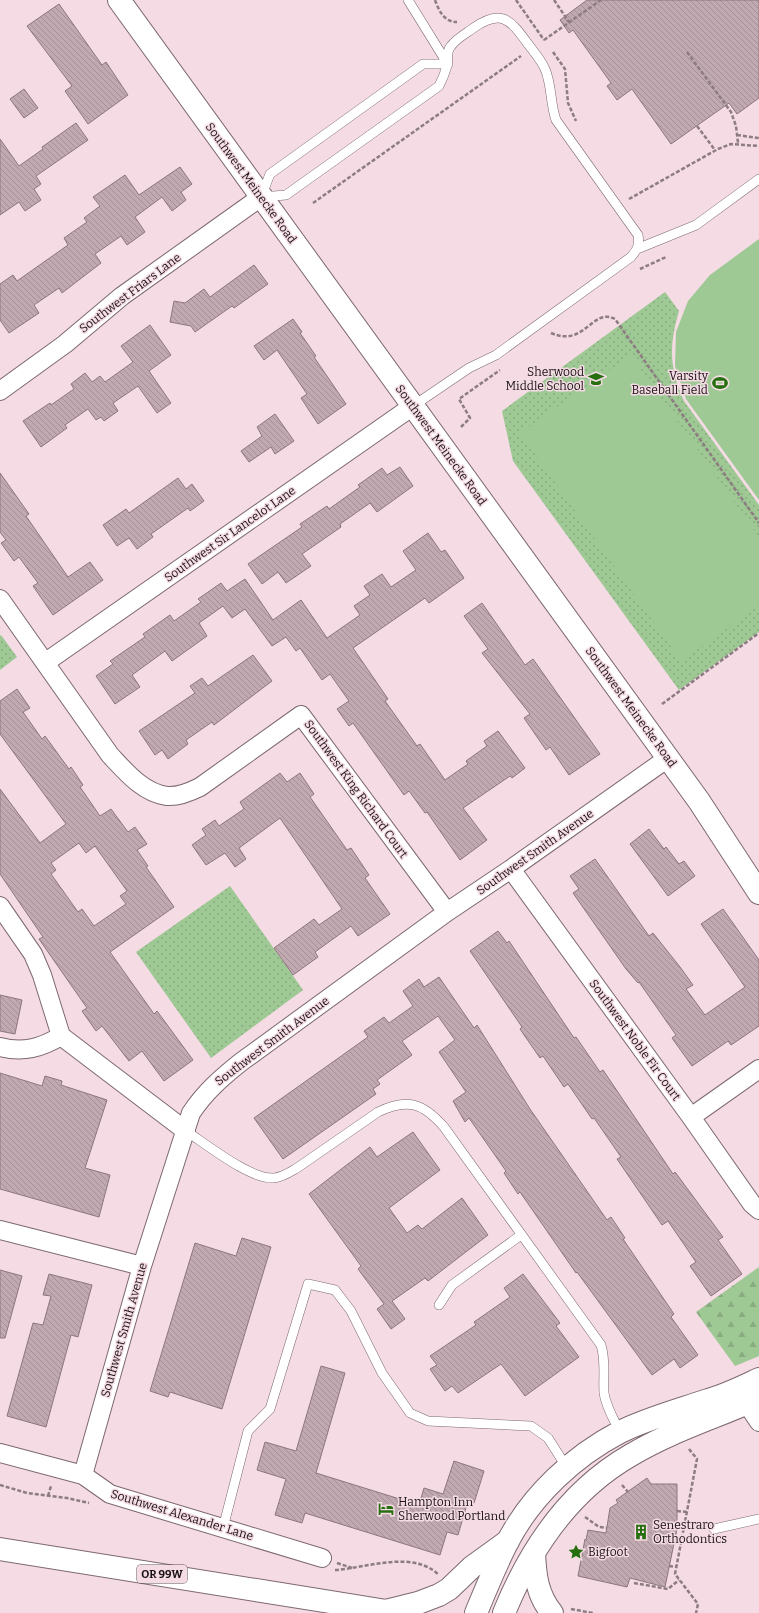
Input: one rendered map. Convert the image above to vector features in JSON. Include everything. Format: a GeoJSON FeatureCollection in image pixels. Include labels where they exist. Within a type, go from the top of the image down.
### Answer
{"type":"FeatureCollection","features":[{"type":"Feature","properties":{"kind":"main road","name":"Southwest Meinecke Road"},"geometry":{"type":"LineString","coordinates":[[119,0],[699,801],[759,892]]}},
{"type":"Feature","properties":{"kind":"main road"},"geometry":{"type":"LineString","coordinates":[[476,1613],[508,1541],[521,1520],[544,1490],[584,1454],[620,1432],[657,1417],[711,1400],[759,1379]]}},
{"type":"Feature","properties":{"kind":"main road"},"geometry":{"type":"LineString","coordinates":[[504,1613],[534,1553],[568,1506],[583,1490],[612,1467],[650,1445],[753,1401]]}},
{"type":"Feature","properties":{"kind":"main road"},"geometry":{"type":"LineString","coordinates":[[392,1612],[418,1603],[449,1589],[472,1567],[508,1541]]}},
{"type":"Feature","properties":{"kind":"main road","name":"OR 99W"},"geometry":{"type":"LineString","coordinates":[[0,1549],[392,1612]]}},
{"type":"Feature","properties":{"kind":"main road"},"geometry":{"type":"LineString","coordinates":[[534,1553],[535,1575],[538,1587],[544,1601],[552,1613]]}},
{"type":"Feature","properties":{"kind":"street","name":"Southwest Friars Lane"},"geometry":{"type":"LineString","coordinates":[[0,391],[65,344],[122,296],[261,197]]}},
{"type":"Feature","properties":{"kind":"street","name":"Southwest Sir Lancelot Lane"},"geometry":{"type":"LineString","coordinates":[[46,662],[413,406]]}},
{"type":"Feature","properties":{"kind":"street","name":"Southwest King Richard Court"},"geometry":{"type":"LineString","coordinates":[[0,599],[46,662],[110,755],[130,777],[150,790],[167,796],[184,794],[200,787],[301,715],[447,912]]}},
{"type":"Feature","properties":{"kind":"street","name":"Southwest Smith Avenue"},"geometry":{"type":"LineString","coordinates":[[84,1475],[142,1266],[191,1113],[210,1087],[241,1062],[447,912],[511,869],[668,758]]}},
{"type":"Feature","properties":{"kind":"street","name":"Southwest Noble Fir Court"},"geometry":{"type":"LineString","coordinates":[[511,869],[691,1117],[752,1204],[759,1210]]}},
{"type":"Feature","properties":{"kind":"street"},"geometry":{"type":"LineString","coordinates":[[0,906],[33,954],[42,975],[61,1036],[186,1131]]}},
{"type":"Feature","properties":{"kind":"street"},"geometry":{"type":"LineString","coordinates":[[0,1047],[22,1050],[37,1048],[61,1036]]}},
{"type":"Feature","properties":{"kind":"street"},"geometry":{"type":"LineString","coordinates":[[691,1117],[759,1070]]}},
{"type":"Feature","properties":{"kind":"street"},"geometry":{"type":"LineString","coordinates":[[0,1230],[142,1266]]}},
{"type":"Feature","properties":{"kind":"street"},"geometry":{"type":"LineString","coordinates":[[753,1401],[759,1422]]}},
{"type":"Feature","properties":{"kind":"street","name":"Southwest Alexander Lane"},"geometry":{"type":"LineString","coordinates":[[0,1453],[84,1475],[110,1494],[322,1558]]}},
{"type":"Feature","properties":{"kind":"lane"},"geometry":{"type":"LineString","coordinates":[[408,0],[448,64]]}},
{"type":"Feature","properties":{"kind":"lane"},"geometry":{"type":"LineString","coordinates":[[413,406],[469,368],[496,355],[631,257],[637,249],[639,242],[638,236],[556,120],[552,107],[548,77],[544,67],[512,23],[503,19],[495,18],[484,21],[450,47],[447,55],[448,64],[439,86],[286,195],[261,197],[270,174],[423,64],[448,64]]}},
{"type":"Feature","properties":{"kind":"lane"},"geometry":{"type":"LineString","coordinates":[[637,249],[696,225],[759,179]]}},
{"type":"Feature","properties":{"kind":"lane"},"geometry":{"type":"LineString","coordinates":[[186,1131],[250,1173],[274,1178],[285,1176],[378,1112],[389,1107],[414,1103],[436,1117],[601,1345],[604,1366],[604,1394],[620,1432]]}},
{"type":"Feature","properties":{"kind":"lane"},"geometry":{"type":"LineString","coordinates":[[439,1305],[452,1285],[521,1234]]}},
{"type":"Feature","properties":{"kind":"lane"},"geometry":{"type":"LineString","coordinates":[[223,1528],[248,1431],[270,1408],[308,1284],[335,1290],[350,1311],[382,1373],[410,1413],[428,1421],[531,1426],[548,1438],[568,1468]]}},
{"type":"Feature","properties":{"kind":"lane"},"geometry":{"type":"LineString","coordinates":[[714,1529],[759,1519]]}},
{"type":"Feature","properties":{"kind":"path"},"geometry":{"type":"LineString","coordinates":[[516,0],[548,45]]}},
{"type":"Feature","properties":{"kind":"path"},"geometry":{"type":"LineString","coordinates":[[554,0],[569,22]]}},
{"type":"Feature","properties":{"kind":"path"},"geometry":{"type":"LineString","coordinates":[[544,40],[601,0]]}},
{"type":"Feature","properties":{"kind":"path"},"geometry":{"type":"LineString","coordinates":[[553,51],[565,69],[568,103],[571,113],[579,127]]}},
{"type":"Feature","properties":{"kind":"path"},"geometry":{"type":"LineString","coordinates":[[687,52],[731,112],[736,126],[738,143]]}},
{"type":"Feature","properties":{"kind":"path"},"geometry":{"type":"LineString","coordinates":[[313,203],[521,56]]}},
{"type":"Feature","properties":{"kind":"path"},"geometry":{"type":"LineString","coordinates":[[697,126],[715,150]]}},
{"type":"Feature","properties":{"kind":"path"},"geometry":{"type":"LineString","coordinates":[[737,135],[759,139]]}},
{"type":"Feature","properties":{"kind":"path"},"geometry":{"type":"LineString","coordinates":[[617,206],[715,150],[738,143],[759,146]]}},
{"type":"Feature","properties":{"kind":"path"},"geometry":{"type":"LineString","coordinates":[[626,193],[635,205]]}},
{"type":"Feature","properties":{"kind":"path"},"geometry":{"type":"LineString","coordinates":[[639,269],[666,257]]}},
{"type":"Feature","properties":{"kind":"path"},"geometry":{"type":"LineString","coordinates":[[551,333],[558,336],[573,336],[583,332],[601,317],[611,316],[615,318],[759,523]]}},
{"type":"Feature","properties":{"kind":"path"},"geometry":{"type":"LineString","coordinates":[[545,337],[557,328]]}},
{"type":"Feature","properties":{"kind":"path"},"geometry":{"type":"LineString","coordinates":[[461,427],[470,418],[459,399],[502,368]]}},
{"type":"Feature","properties":{"kind":"path"},"geometry":{"type":"LineString","coordinates":[[662,704],[759,633]]}},
{"type":"Feature","properties":{"kind":"path"},"geometry":{"type":"LineString","coordinates":[[689,1449],[697,1459],[675,1574],[698,1604],[696,1613]]}},
{"type":"Feature","properties":{"kind":"path"},"geometry":{"type":"LineString","coordinates":[[620,1482],[628,1492]]}},
{"type":"Feature","properties":{"kind":"path"},"geometry":{"type":"LineString","coordinates":[[677,1511],[687,1512]]}},
{"type":"Feature","properties":{"kind":"path"},"geometry":{"type":"LineString","coordinates":[[582,1514],[599,1527],[607,1528]]}},
{"type":"Feature","properties":{"kind":"path"},"geometry":{"type":"LineString","coordinates":[[675,1538],[682,1538]]}},
{"type":"Feature","properties":{"kind":"path"},"geometry":{"type":"LineString","coordinates":[[669,1566],[676,1567]]}},
{"type":"Feature","properties":{"kind":"path"},"geometry":{"type":"LineString","coordinates":[[634,1583],[668,1589],[680,1580]]}},
{"type":"Feature","properties":{"kind":"green space","name":"Varsity Baseball Field"},"geometry":{"type":"Polygon","coordinates":[[[759,239],[759,500],[686,399],[675,366],[676,332],[688,301],[710,275],[759,239]]]}},
{"type":"Feature","properties":{"kind":"green space"},"geometry":{"type":"Polygon","coordinates":[[[665,292],[679,311],[673,335],[672,356],[675,378],[684,401],[759,505],[759,632],[679,690],[513,461],[502,411],[665,292]]]}},
{"type":"Feature","properties":{"kind":"green space"},"geometry":{"type":"Polygon","coordinates":[[[631,355],[759,537],[759,606],[681,661],[520,433],[631,355]]]}},
{"type":"Feature","properties":{"kind":"green space"},"geometry":{"type":"Polygon","coordinates":[[[1,635],[17,657],[0,670],[0,636],[1,635]]]}},
{"type":"Feature","properties":{"kind":"green space"},"geometry":{"type":"Polygon","coordinates":[[[230,886],[303,990],[211,1058],[136,952],[230,886]]]}},
{"type":"Feature","properties":{"kind":"green space"},"geometry":{"type":"Polygon","coordinates":[[[759,1267],[759,1356],[735,1366],[696,1312],[759,1267]]]}},
{"type":"Feature","properties":{"kind":"building"},"geometry":{"type":"Polygon","coordinates":[[[587,0],[759,0],[759,98],[737,114],[729,103],[671,144],[632,89],[617,100],[607,86],[611,83],[573,30],[569,33],[560,20],[587,0]]]}},
{"type":"Feature","properties":{"kind":"building"},"geometry":{"type":"Polygon","coordinates":[[[59,4],[102,65],[106,62],[128,95],[88,124],[65,91],[72,86],[27,26],[59,4]]]}},
{"type":"Feature","properties":{"kind":"building"},"geometry":{"type":"Polygon","coordinates":[[[24,89],[38,108],[24,118],[10,99],[24,89]]]}},
{"type":"Feature","properties":{"kind":"building"},"geometry":{"type":"Polygon","coordinates":[[[76,123],[88,140],[36,176],[41,184],[34,189],[41,200],[25,211],[19,202],[0,215],[0,139],[19,166],[43,149],[42,147],[76,123]]]}},
{"type":"Feature","properties":{"kind":"building"},"geometry":{"type":"Polygon","coordinates":[[[180,167],[192,184],[181,192],[186,200],[172,211],[162,197],[135,217],[145,232],[127,245],[121,236],[95,254],[101,263],[62,293],[59,288],[34,305],[39,313],[9,333],[0,320],[0,284],[13,275],[17,281],[68,245],[64,238],[87,222],[84,218],[100,206],[93,197],[125,175],[139,195],[180,167]]]}},
{"type":"Feature","properties":{"kind":"building"},"geometry":{"type":"Polygon","coordinates":[[[254,265],[268,284],[234,308],[232,306],[195,332],[191,326],[170,322],[174,301],[185,303],[204,289],[210,297],[254,265]]]}},
{"type":"Feature","properties":{"kind":"building"},"geometry":{"type":"Polygon","coordinates":[[[293,319],[302,332],[300,333],[316,356],[314,357],[346,404],[318,424],[301,398],[307,394],[277,350],[264,360],[254,346],[293,319]]]}},
{"type":"Feature","properties":{"kind":"building"},"geometry":{"type":"Polygon","coordinates":[[[150,325],[171,355],[149,371],[171,403],[157,413],[138,386],[113,403],[118,411],[104,421],[101,417],[96,420],[88,409],[65,425],[67,428],[41,447],[23,421],[50,403],[51,405],[74,389],[71,384],[85,373],[92,382],[100,376],[105,382],[133,362],[121,346],[150,325]]]}},
{"type":"Feature","properties":{"kind":"building"},"geometry":{"type":"Polygon","coordinates":[[[275,414],[294,441],[275,454],[271,447],[249,462],[241,451],[262,436],[257,427],[275,414]]]}},
{"type":"Feature","properties":{"kind":"building"},"geometry":{"type":"Polygon","coordinates":[[[400,467],[413,486],[377,512],[370,503],[340,524],[341,527],[302,554],[311,566],[286,583],[278,572],[262,584],[248,564],[302,527],[300,524],[327,506],[329,509],[360,487],[358,485],[382,468],[387,475],[400,467]]]}},
{"type":"Feature","properties":{"kind":"building"},"geometry":{"type":"Polygon","coordinates":[[[0,473],[29,514],[26,516],[68,577],[90,562],[103,580],[53,615],[33,586],[38,583],[19,557],[14,561],[1,543],[6,540],[0,532],[0,473]]]}},
{"type":"Feature","properties":{"kind":"building"},"geometry":{"type":"Polygon","coordinates":[[[178,478],[186,489],[192,484],[204,501],[190,511],[188,508],[151,534],[153,537],[137,549],[129,538],[117,546],[103,525],[126,509],[129,513],[178,478]]]}},
{"type":"Feature","properties":{"kind":"building"},"geometry":{"type":"Polygon","coordinates":[[[428,533],[441,552],[445,550],[464,578],[429,603],[425,598],[353,648],[388,699],[385,701],[417,746],[420,744],[445,780],[468,764],[466,761],[487,746],[484,741],[498,731],[525,768],[512,778],[510,776],[463,808],[487,840],[460,860],[427,812],[425,813],[409,791],[404,795],[353,723],[349,726],[337,709],[349,701],[330,674],[322,680],[300,648],[296,651],[286,637],[272,646],[245,609],[232,618],[223,606],[199,623],[207,636],[172,661],[165,651],[132,675],[140,687],[115,704],[96,676],[113,664],[110,661],[145,637],[143,634],[170,615],[174,621],[201,602],[198,599],[221,583],[227,591],[245,579],[273,620],[301,600],[327,638],[360,615],[354,606],[370,595],[364,586],[382,574],[391,587],[416,570],[403,551],[428,533]]]}},
{"type":"Feature","properties":{"kind":"building"},"geometry":{"type":"Polygon","coordinates":[[[482,603],[525,665],[533,659],[600,754],[569,775],[550,747],[546,750],[524,718],[530,714],[482,653],[488,649],[464,616],[482,603]]]}},
{"type":"Feature","properties":{"kind":"building"},"geometry":{"type":"Polygon","coordinates":[[[253,655],[272,681],[214,725],[212,722],[186,740],[188,744],[168,759],[162,750],[155,755],[139,731],[195,693],[190,686],[202,678],[208,686],[253,655]]]}},
{"type":"Feature","properties":{"kind":"building"},"geometry":{"type":"Polygon","coordinates":[[[17,689],[30,708],[23,712],[42,739],[45,736],[69,769],[71,767],[83,785],[80,787],[100,816],[111,809],[128,832],[135,827],[147,844],[137,850],[148,866],[146,867],[174,907],[110,952],[154,1014],[157,1011],[193,1060],[164,1081],[142,1051],[129,1061],[102,1026],[96,1031],[82,1011],[87,1008],[39,939],[43,937],[0,874],[0,789],[40,843],[66,824],[0,734],[0,701],[17,689]],[[79,843],[51,863],[56,870],[51,874],[78,912],[82,909],[94,926],[126,904],[120,896],[127,891],[95,846],[86,853],[79,843]]]}},
{"type":"Feature","properties":{"kind":"building"},"geometry":{"type":"Polygon","coordinates":[[[280,773],[287,782],[300,773],[314,794],[310,797],[347,850],[351,848],[369,875],[365,878],[390,914],[358,936],[351,926],[315,952],[318,957],[293,975],[274,948],[314,919],[319,925],[342,909],[280,818],[239,848],[246,859],[235,867],[225,853],[206,865],[192,845],[206,835],[202,829],[215,820],[219,826],[244,809],[240,802],[280,773]]]}},
{"type":"Feature","properties":{"kind":"building"},"geometry":{"type":"Polygon","coordinates":[[[649,829],[664,849],[666,847],[679,864],[684,861],[695,876],[668,896],[630,844],[649,829]]]}},
{"type":"Feature","properties":{"kind":"building"},"geometry":{"type":"Polygon","coordinates":[[[595,859],[649,936],[653,933],[693,985],[686,989],[705,1015],[745,987],[701,924],[723,909],[759,960],[759,1026],[731,1045],[728,1041],[692,1066],[672,1038],[676,1035],[639,982],[638,983],[626,969],[573,893],[579,889],[570,876],[595,859]]]}},
{"type":"Feature","properties":{"kind":"building"},"geometry":{"type":"Polygon","coordinates":[[[498,931],[507,943],[509,941],[574,1038],[576,1037],[600,1072],[603,1070],[673,1174],[675,1172],[723,1237],[718,1240],[742,1274],[711,1296],[690,1266],[696,1262],[668,1221],[662,1225],[617,1159],[621,1157],[594,1118],[592,1119],[568,1084],[564,1087],[543,1056],[540,1058],[520,1029],[522,1027],[470,951],[498,931]]]}},
{"type":"Feature","properties":{"kind":"building"},"geometry":{"type":"Polygon","coordinates":[[[439,977],[474,1028],[477,1025],[530,1109],[607,1220],[611,1217],[625,1238],[623,1239],[674,1314],[671,1317],[698,1355],[680,1368],[674,1359],[652,1375],[577,1272],[576,1273],[520,1192],[518,1194],[504,1173],[506,1171],[469,1118],[465,1122],[453,1101],[466,1092],[439,1052],[455,1040],[438,1016],[402,1041],[412,1055],[377,1080],[380,1084],[373,1089],[376,1094],[283,1159],[254,1118],[368,1037],[364,1031],[384,1017],[389,1023],[413,1006],[403,991],[419,979],[424,987],[439,977]]]}},
{"type":"Feature","properties":{"kind":"building"},"geometry":{"type":"Polygon","coordinates":[[[0,995],[22,1000],[15,1034],[0,1031],[0,995]]]}},
{"type":"Feature","properties":{"kind":"building"},"geometry":{"type":"Polygon","coordinates":[[[0,1073],[42,1086],[45,1076],[62,1081],[61,1085],[107,1100],[85,1168],[110,1175],[99,1217],[0,1189],[0,1073]]]}},
{"type":"Feature","properties":{"kind":"building"},"geometry":{"type":"Polygon","coordinates":[[[413,1132],[440,1170],[389,1208],[407,1233],[418,1225],[422,1229],[462,1198],[488,1235],[428,1281],[425,1278],[392,1301],[405,1319],[391,1329],[377,1309],[384,1304],[358,1269],[361,1266],[309,1194],[370,1147],[377,1157],[413,1132]]]}},
{"type":"Feature","properties":{"kind":"building"},"geometry":{"type":"Polygon","coordinates":[[[242,1238],[271,1247],[222,1409],[170,1392],[168,1397],[150,1391],[195,1243],[236,1256],[242,1238]]]}},
{"type":"Feature","properties":{"kind":"building"},"geometry":{"type":"Polygon","coordinates":[[[0,1270],[22,1276],[5,1338],[0,1338],[0,1270]]]}},
{"type":"Feature","properties":{"kind":"building"},"geometry":{"type":"Polygon","coordinates":[[[49,1274],[92,1285],[78,1337],[71,1335],[46,1427],[7,1416],[33,1323],[43,1325],[51,1296],[43,1295],[49,1274]]]}},
{"type":"Feature","properties":{"kind":"building"},"geometry":{"type":"Polygon","coordinates":[[[523,1274],[560,1323],[556,1326],[579,1357],[525,1396],[501,1364],[458,1393],[452,1386],[445,1391],[430,1369],[437,1365],[430,1356],[476,1325],[474,1322],[510,1297],[504,1288],[523,1274]]]}},
{"type":"Feature","properties":{"kind":"building","name":"Hampton Inn Sherwood Portland"},"geometry":{"type":"Polygon","coordinates":[[[321,1366],[345,1373],[316,1473],[419,1505],[424,1488],[443,1494],[454,1461],[484,1471],[474,1503],[468,1501],[458,1535],[447,1532],[440,1555],[305,1513],[302,1523],[275,1515],[286,1479],[257,1470],[265,1442],[296,1451],[321,1366]]]}},
{"type":"Feature","properties":{"kind":"building","name":"Senestraro Orthodontics"},"geometry":{"type":"Polygon","coordinates":[[[647,1478],[651,1484],[677,1484],[677,1529],[665,1587],[630,1578],[627,1587],[578,1576],[588,1530],[606,1533],[610,1508],[618,1503],[616,1500],[647,1478]]]}},
{"type":"Feature","properties":{"kind":"place","name":"Sherwood Middle School"},"geometry":{"type":"Point","coordinates":[596,379]}},
{"type":"Feature","properties":{"kind":"place","name":"Varsity Baseball Field"},"geometry":{"type":"Point","coordinates":[720,383]}},
{"type":"Feature","properties":{"kind":"place","name":"Hampton Inn Sherwood Portland"},"geometry":{"type":"Point","coordinates":[386,1509]}},
{"type":"Feature","properties":{"kind":"place","name":"Senestraro Orthodontics"},"geometry":{"type":"Point","coordinates":[641,1532]}},
{"type":"Feature","properties":{"kind":"place","name":"Bigfoot"},"geometry":{"type":"Point","coordinates":[576,1552]}}]}
